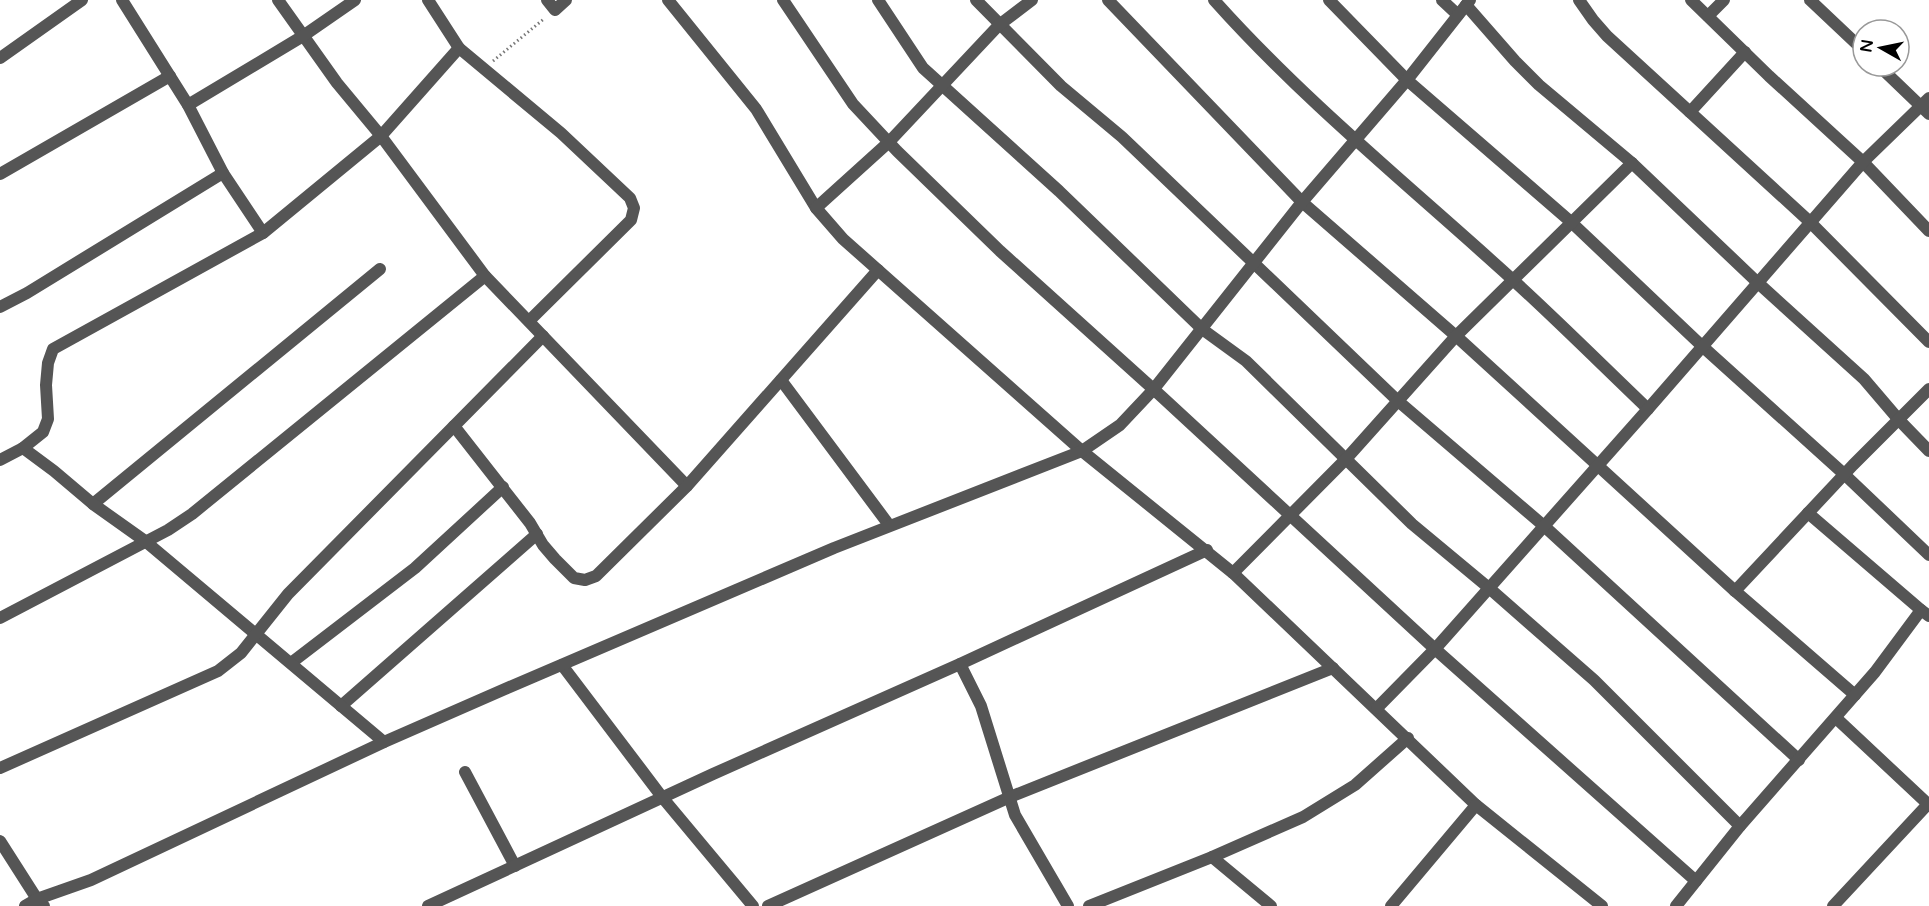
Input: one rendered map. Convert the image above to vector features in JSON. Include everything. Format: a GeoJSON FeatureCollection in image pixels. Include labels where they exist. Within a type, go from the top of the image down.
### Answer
{"type":"FeatureCollection","features":[{"type":"Feature","properties":{"kind":"street"},"geometry":{"type":"LineString","coordinates":[[0,58],[82,0]]}},
{"type":"Feature","properties":{"kind":"street"},"geometry":{"type":"LineString","coordinates":[[122,0],[188,105],[223,172],[262,233]]}},
{"type":"Feature","properties":{"kind":"street"},"geometry":{"type":"LineString","coordinates":[[278,0],[337,84],[381,136],[485,276],[687,486]]}},
{"type":"Feature","properties":{"kind":"street"},"geometry":{"type":"LineString","coordinates":[[188,105],[303,36],[355,0]]}},
{"type":"Feature","properties":{"kind":"street"},"geometry":{"type":"LineString","coordinates":[[428,0],[459,48],[561,134],[630,198],[634,208],[632,220],[529,321]]}},
{"type":"Feature","properties":{"kind":"street"},"geometry":{"type":"LineString","coordinates":[[551,5],[566,0]]}},
{"type":"Feature","properties":{"kind":"street"},"geometry":{"type":"LineString","coordinates":[[668,0],[756,109],[816,208],[843,239],[1082,451],[1233,573],[1476,805],[1586,902],[1602,906]]}},
{"type":"Feature","properties":{"kind":"street"},"geometry":{"type":"LineString","coordinates":[[783,0],[853,104],[1000,251],[1435,649],[1696,881]]}},
{"type":"Feature","properties":{"kind":"street"},"geometry":{"type":"LineString","coordinates":[[878,0],[923,68],[1059,191],[1202,329],[1246,362],[1412,524],[1594,680],[1740,826]]}},
{"type":"Feature","properties":{"kind":"street"},"geometry":{"type":"LineString","coordinates":[[976,0],[999,26],[1061,86],[1122,137],[1398,401],[1544,526],[1799,760]]}},
{"type":"Feature","properties":{"kind":"street"},"geometry":{"type":"LineString","coordinates":[[816,208],[889,142],[999,26],[1032,0]]}},
{"type":"Feature","properties":{"kind":"street"},"geometry":{"type":"LineString","coordinates":[[1108,0],[1302,202],[1456,336],[1735,591],[1855,695]]}},
{"type":"Feature","properties":{"kind":"street"},"geometry":{"type":"LineString","coordinates":[[1214,0],[1240,29],[1355,142],[1513,280],[1648,409]]}},
{"type":"Feature","properties":{"kind":"street"},"geometry":{"type":"LineString","coordinates":[[1329,0],[1407,80],[1571,222],[1701,346],[1844,474],[1929,555]]}},
{"type":"Feature","properties":{"kind":"street"},"geometry":{"type":"LineString","coordinates":[[1442,0],[1465,7],[1539,85],[1632,163],[1757,282],[1874,388],[1899,420],[1929,451]]}},
{"type":"Feature","properties":{"kind":"street"},"geometry":{"type":"LineString","coordinates":[[1579,0],[1607,36],[1810,222],[1929,342]]}},
{"type":"Feature","properties":{"kind":"street"},"geometry":{"type":"LineString","coordinates":[[1691,0],[1863,162],[1929,231]]}},
{"type":"Feature","properties":{"kind":"street"},"geometry":{"type":"LineString","coordinates":[[1708,16],[1724,0]]}},
{"type":"Feature","properties":{"kind":"street"},"geometry":{"type":"LineString","coordinates":[[1810,0],[1851,39]]}},
{"type":"Feature","properties":{"kind":"street"},"geometry":{"type":"LineString","coordinates":[[25,906],[40,903],[384,742],[562,665],[889,525],[1082,451],[1119,425],[1153,390],[1302,202],[1407,80],[1465,7]]}},
{"type":"Feature","properties":{"kind":"street"},"geometry":{"type":"LineString","coordinates":[[0,460],[43,432],[48,419],[48,363],[54,349],[262,233],[381,136],[459,48]]}},
{"type":"Feature","properties":{"kind":"street"},"geometry":{"type":"LineString","coordinates":[[1690,112],[1745,52]]}},
{"type":"Feature","properties":{"kind":"street"},"geometry":{"type":"LineString","coordinates":[[0,174],[170,76]]}},
{"type":"Feature","properties":{"kind":"street"},"geometry":{"type":"LineString","coordinates":[[1377,708],[1435,649],[1863,162],[1926,106],[1894,78]]}},
{"type":"Feature","properties":{"kind":"street"},"geometry":{"type":"LineString","coordinates":[[1233,573],[1346,459],[1456,336],[1632,163]]}},
{"type":"Feature","properties":{"kind":"street"},"geometry":{"type":"LineString","coordinates":[[0,307],[27,293],[223,172]]}},
{"type":"Feature","properties":{"kind":"street"},"geometry":{"type":"LineString","coordinates":[[93,504],[380,269]]}},
{"type":"Feature","properties":{"kind":"street"},"geometry":{"type":"LineString","coordinates":[[454,426],[502,487],[543,545],[573,578],[585,580],[596,576],[687,486],[878,270]]}},
{"type":"Feature","properties":{"kind":"street"},"geometry":{"type":"LineString","coordinates":[[0,618],[168,530],[192,514],[485,276]]}},
{"type":"Feature","properties":{"kind":"street"},"geometry":{"type":"LineString","coordinates":[[0,768],[218,671],[241,653],[288,594],[543,336]]}},
{"type":"Feature","properties":{"kind":"street"},"geometry":{"type":"LineString","coordinates":[[781,380],[889,525]]}},
{"type":"Feature","properties":{"kind":"street"},"geometry":{"type":"LineString","coordinates":[[1735,591],[1844,474],[1929,389]]}},
{"type":"Feature","properties":{"kind":"street"},"geometry":{"type":"LineString","coordinates":[[23,447],[93,504],[145,541],[384,742]]}},
{"type":"Feature","properties":{"kind":"street"},"geometry":{"type":"LineString","coordinates":[[291,663],[415,568],[502,487]]}},
{"type":"Feature","properties":{"kind":"street"},"geometry":{"type":"LineString","coordinates":[[1676,906],[1740,826],[1925,613],[1808,513]]}},
{"type":"Feature","properties":{"kind":"street"},"geometry":{"type":"LineString","coordinates":[[341,706],[537,534]]}},
{"type":"Feature","properties":{"kind":"street"},"geometry":{"type":"LineString","coordinates":[[428,906],[662,797],[960,664],[1207,550]]}},
{"type":"Feature","properties":{"kind":"street"},"geometry":{"type":"LineString","coordinates":[[960,664],[981,706],[1015,815],[1068,906]]}},
{"type":"Feature","properties":{"kind":"street"},"geometry":{"type":"LineString","coordinates":[[562,665],[662,797],[753,906]]}},
{"type":"Feature","properties":{"kind":"street"},"geometry":{"type":"LineString","coordinates":[[768,906],[1010,797],[1333,668]]}},
{"type":"Feature","properties":{"kind":"street"},"geometry":{"type":"LineString","coordinates":[[1833,906],[1928,804],[1836,718]]}},
{"type":"Feature","properties":{"kind":"street"},"geometry":{"type":"LineString","coordinates":[[1089,906],[1212,857],[1303,817],[1354,785],[1408,738]]}},
{"type":"Feature","properties":{"kind":"street"},"geometry":{"type":"LineString","coordinates":[[465,772],[515,866]]}},
{"type":"Feature","properties":{"kind":"street"},"geometry":{"type":"LineString","coordinates":[[1391,906],[1476,805]]}},
{"type":"Feature","properties":{"kind":"street"},"geometry":{"type":"LineString","coordinates":[[0,841],[40,903]]}},
{"type":"Feature","properties":{"kind":"street"},"geometry":{"type":"LineString","coordinates":[[1212,857],[1271,906]]}},
{"type":"Feature","properties":{"kind":"path"},"geometry":{"type":"LineString","coordinates":[[484,68],[551,5]]}}]}
